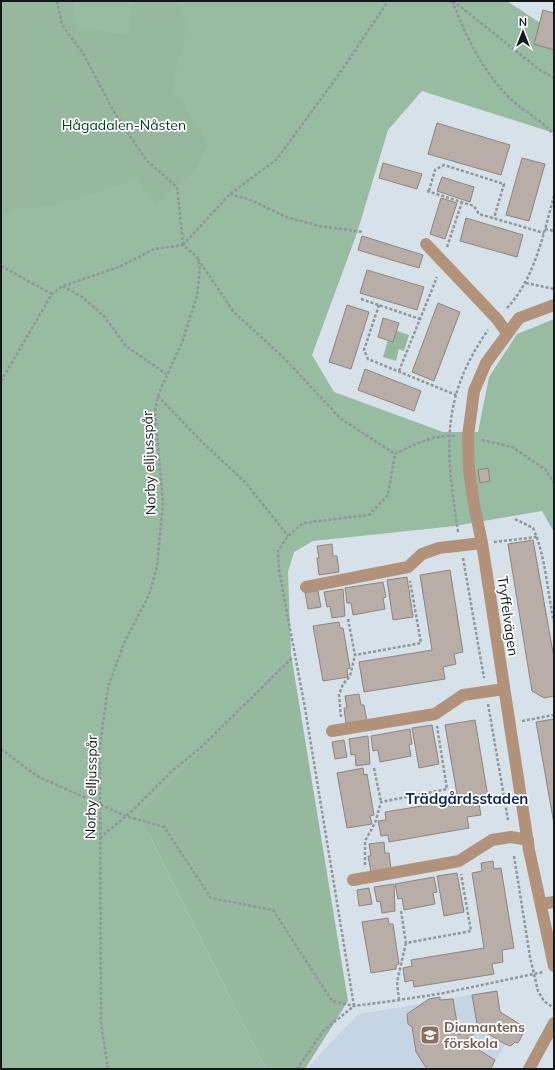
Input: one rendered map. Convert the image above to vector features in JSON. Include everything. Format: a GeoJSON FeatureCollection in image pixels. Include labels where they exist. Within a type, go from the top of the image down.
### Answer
{"type":"FeatureCollection","features":[{"type":"Feature","properties":{"kind":"street"},"geometry":{"type":"LineString","coordinates":[[426,244],[497,319],[507,333]]}},
{"type":"Feature","properties":{"kind":"street","name":"Tryffelvägen"},"geometry":{"type":"LineString","coordinates":[[551,968],[541,904],[528,840],[477,504],[469,470],[468,436],[474,391],[486,363],[519,318],[553,303]]}},
{"type":"Feature","properties":{"kind":"street"},"geometry":{"type":"LineString","coordinates":[[306,587],[408,567],[422,554],[439,548],[482,543]]}},
{"type":"Feature","properties":{"kind":"street"},"geometry":{"type":"LineString","coordinates":[[338,730],[435,714],[463,695],[504,689]]}},
{"type":"Feature","properties":{"kind":"street"},"geometry":{"type":"LineString","coordinates":[[353,880],[459,862],[492,840],[511,837],[528,840]]}},
{"type":"Feature","properties":{"kind":"street"},"geometry":{"type":"LineString","coordinates":[[541,904],[554,902]]}},
{"type":"Feature","properties":{"kind":"street"},"geometry":{"type":"LineString","coordinates":[[529,1069],[552,1030]]}},
{"type":"Feature","properties":{"kind":"path"},"geometry":{"type":"LineString","coordinates":[[57,1],[62,25],[83,53],[113,110],[146,160],[177,187],[183,245],[196,257],[233,311],[285,359],[341,419],[395,454]]}},
{"type":"Feature","properties":{"kind":"path"},"geometry":{"type":"LineString","coordinates":[[1,381],[52,294],[63,286],[119,267],[154,249],[183,245],[230,194],[277,159],[342,70],[388,1]]}},
{"type":"Feature","properties":{"kind":"path"},"geometry":{"type":"LineString","coordinates":[[453,1],[540,70],[554,78]]}},
{"type":"Feature","properties":{"kind":"path"},"geometry":{"type":"LineString","coordinates":[[453,1],[464,28],[490,76],[514,102],[538,119],[554,135]]}},
{"type":"Feature","properties":{"kind":"path"},"geometry":{"type":"LineString","coordinates":[[494,218],[504,184],[444,165],[435,170],[428,191],[474,206],[479,214],[544,233]]}},
{"type":"Feature","properties":{"kind":"path"},"geometry":{"type":"LineString","coordinates":[[230,194],[251,200],[286,217],[320,226],[363,232]]}},
{"type":"Feature","properties":{"kind":"path"},"geometry":{"type":"LineString","coordinates":[[400,371],[443,262],[462,202]]}},
{"type":"Feature","properties":{"kind":"path"},"geometry":{"type":"LineString","coordinates":[[545,229],[554,231]]}},
{"type":"Feature","properties":{"kind":"path","name":"Norby elljusspår"},"geometry":{"type":"LineString","coordinates":[[108,1069],[101,1023],[100,745],[108,687],[124,643],[149,595],[157,567],[163,503],[155,412],[158,395],[166,374],[183,340],[197,296],[200,269],[196,257]]}},
{"type":"Feature","properties":{"kind":"path"},"geometry":{"type":"LineString","coordinates":[[1,266],[52,294]]}},
{"type":"Feature","properties":{"kind":"path"},"geometry":{"type":"LineString","coordinates":[[526,283],[554,289]]}},
{"type":"Feature","properties":{"kind":"path"},"geometry":{"type":"LineString","coordinates":[[63,286],[82,297],[104,316],[126,346],[166,374]]}},
{"type":"Feature","properties":{"kind":"path"},"geometry":{"type":"LineString","coordinates":[[361,298],[420,319]]}},
{"type":"Feature","properties":{"kind":"path"},"geometry":{"type":"LineString","coordinates":[[378,305],[364,350],[368,359],[456,395]]}},
{"type":"Feature","properties":{"kind":"path"},"geometry":{"type":"LineString","coordinates":[[158,395],[200,440],[246,483],[288,536]]}},
{"type":"Feature","properties":{"kind":"path"},"geometry":{"type":"LineString","coordinates":[[395,454],[415,444],[449,435],[468,436],[512,447],[546,470],[554,483]]}},
{"type":"Feature","properties":{"kind":"path"},"geometry":{"type":"LineString","coordinates":[[354,1006],[305,708],[294,657],[279,570],[278,551],[288,536],[303,523],[369,515],[388,495],[395,454]]}},
{"type":"Feature","properties":{"kind":"path"},"geometry":{"type":"LineString","coordinates":[[515,519],[533,528],[537,537],[547,578],[554,622]]}},
{"type":"Feature","properties":{"kind":"path"},"geometry":{"type":"LineString","coordinates":[[482,543],[537,537]]}},
{"type":"Feature","properties":{"kind":"path"},"geometry":{"type":"LineString","coordinates":[[355,655],[422,643],[408,567]]}},
{"type":"Feature","properties":{"kind":"path"},"geometry":{"type":"LineString","coordinates":[[338,730],[339,695],[343,684],[350,676],[355,655],[348,619]]}},
{"type":"Feature","properties":{"kind":"path"},"geometry":{"type":"LineString","coordinates":[[100,838],[126,816],[172,771],[199,749],[294,657]]}},
{"type":"Feature","properties":{"kind":"path"},"geometry":{"type":"LineString","coordinates":[[381,802],[447,789],[435,714]]}},
{"type":"Feature","properties":{"kind":"path"},"geometry":{"type":"LineString","coordinates":[[547,716],[554,715]]}},
{"type":"Feature","properties":{"kind":"path"},"geometry":{"type":"LineString","coordinates":[[1,749],[37,776],[126,816],[164,828],[211,898],[273,910],[332,1001],[354,1006],[399,1000],[444,993],[551,968]]}},
{"type":"Feature","properties":{"kind":"path"},"geometry":{"type":"LineString","coordinates":[[367,878],[364,860],[365,841],[375,822],[381,802],[374,768]]}},
{"type":"Feature","properties":{"kind":"path"},"geometry":{"type":"LineString","coordinates":[[406,943],[471,931],[459,862]]}},
{"type":"Feature","properties":{"kind":"path"},"geometry":{"type":"LineString","coordinates":[[399,1000],[397,982],[406,943],[401,911]]}},
{"type":"Feature","properties":{"kind":"path"},"geometry":{"type":"LineString","coordinates":[[297,1069],[323,1031],[354,1006]]}},
{"type":"Feature","properties":{"kind":"shaded area","name":"Diamantens förskola"},"geometry":{"type":"Polygon","coordinates":[[[497,991],[500,1012],[526,1028],[518,1043],[515,1042],[511,1046],[505,1044],[491,1069],[309,1069],[309,1066],[358,1014],[421,1004],[429,999],[440,1000],[497,991]]]}},
{"type":"Feature","properties":{"kind":"green space","name":"Hågadalen-Nåsten"},"geometry":{"type":"Polygon","coordinates":[[[1,1],[364,1],[152,800],[291,654],[348,1001],[305,1069],[266,1069],[150,836],[1,1069],[1,1]]]}},
{"type":"Feature","properties":{"kind":"green space"},"geometry":{"type":"Polygon","coordinates":[[[74,1],[133,1],[128,36],[76,26],[74,1]]]}},
{"type":"Feature","properties":{"kind":"green space"},"geometry":{"type":"Polygon","coordinates":[[[178,1],[507,1],[554,32],[554,133],[422,91],[388,130],[357,233],[312,355],[334,392],[443,432],[478,432],[489,377],[517,334],[554,319],[554,532],[542,511],[455,526],[313,541],[294,552],[288,572],[291,654],[139,814],[266,1069],[1,1069],[1,215],[25,206],[53,205],[136,179],[155,205],[195,171],[208,144],[172,86],[189,23],[178,1]]]}},
{"type":"Feature","properties":{"kind":"green space"},"geometry":{"type":"Polygon","coordinates":[[[397,331],[409,335],[404,351],[399,349],[396,361],[383,357],[388,340],[393,341],[397,331]]]}},
{"type":"Feature","properties":{"kind":"building"},"geometry":{"type":"Polygon","coordinates":[[[543,10],[554,13],[554,50],[534,44],[543,10]]]}},
{"type":"Feature","properties":{"kind":"building"},"geometry":{"type":"Polygon","coordinates":[[[437,123],[510,145],[501,175],[428,154],[437,123]]]}},
{"type":"Feature","properties":{"kind":"building"},"geometry":{"type":"Polygon","coordinates":[[[522,158],[545,164],[529,221],[506,215],[522,158]]]}},
{"type":"Feature","properties":{"kind":"building"},"geometry":{"type":"Polygon","coordinates":[[[383,163],[422,174],[417,189],[379,178],[383,163]]]}},
{"type":"Feature","properties":{"kind":"building"},"geometry":{"type":"Polygon","coordinates":[[[442,177],[474,187],[470,202],[437,191],[442,177]]]}},
{"type":"Feature","properties":{"kind":"building"},"geometry":{"type":"Polygon","coordinates":[[[441,198],[457,203],[445,239],[430,234],[441,198]]]}},
{"type":"Feature","properties":{"kind":"building"},"geometry":{"type":"Polygon","coordinates":[[[466,218],[523,235],[517,257],[460,241],[466,218]]]}},
{"type":"Feature","properties":{"kind":"building"},"geometry":{"type":"Polygon","coordinates":[[[362,236],[423,255],[419,268],[358,250],[362,236]]]}},
{"type":"Feature","properties":{"kind":"building"},"geometry":{"type":"Polygon","coordinates":[[[367,270],[424,287],[417,310],[360,293],[367,270]]]}},
{"type":"Feature","properties":{"kind":"building"},"geometry":{"type":"Polygon","coordinates":[[[438,303],[460,312],[434,381],[412,372],[438,303]]]}},
{"type":"Feature","properties":{"kind":"building"},"geometry":{"type":"Polygon","coordinates":[[[347,305],[369,312],[351,369],[329,362],[347,305]]]}},
{"type":"Feature","properties":{"kind":"building"},"geometry":{"type":"Polygon","coordinates":[[[383,318],[399,323],[393,342],[378,337],[383,318]]]}},
{"type":"Feature","properties":{"kind":"building"},"geometry":{"type":"Polygon","coordinates":[[[365,369],[421,391],[414,411],[358,390],[365,369]]]}},
{"type":"Feature","properties":{"kind":"building"},"geometry":{"type":"Polygon","coordinates":[[[488,468],[490,481],[480,483],[478,470],[488,468]]]}},
{"type":"Feature","properties":{"kind":"building"},"geometry":{"type":"Polygon","coordinates":[[[533,540],[554,658],[554,696],[544,698],[532,691],[508,544],[533,540]]]}},
{"type":"Feature","properties":{"kind":"building"},"geometry":{"type":"Polygon","coordinates":[[[332,544],[333,556],[337,556],[339,572],[319,575],[317,546],[332,544]]]}},
{"type":"Feature","properties":{"kind":"building"},"geometry":{"type":"Polygon","coordinates":[[[450,570],[463,652],[454,654],[456,664],[443,667],[445,679],[364,692],[359,662],[432,650],[420,575],[450,570]]]}},
{"type":"Feature","properties":{"kind":"building"},"geometry":{"type":"Polygon","coordinates":[[[407,577],[413,617],[393,620],[387,580],[407,577]]]}},
{"type":"Feature","properties":{"kind":"building"},"geometry":{"type":"Polygon","coordinates":[[[383,582],[386,597],[383,598],[385,609],[353,615],[351,603],[347,603],[345,588],[383,582]]]}},
{"type":"Feature","properties":{"kind":"building"},"geometry":{"type":"Polygon","coordinates":[[[343,589],[345,616],[332,618],[330,606],[327,607],[324,592],[343,589]]]}},
{"type":"Feature","properties":{"kind":"building"},"geometry":{"type":"Polygon","coordinates":[[[318,591],[321,607],[308,609],[305,592],[318,591]]]}},
{"type":"Feature","properties":{"kind":"building"},"geometry":{"type":"Polygon","coordinates":[[[339,622],[340,628],[343,628],[350,668],[347,669],[348,677],[323,681],[313,626],[339,622]]]}},
{"type":"Feature","properties":{"kind":"building"},"geometry":{"type":"Polygon","coordinates":[[[359,694],[361,705],[364,705],[367,721],[346,724],[344,708],[347,708],[345,696],[359,694]]]}},
{"type":"Feature","properties":{"kind":"building"},"geometry":{"type":"Polygon","coordinates":[[[554,719],[554,824],[536,722],[554,719]]]}},
{"type":"Feature","properties":{"kind":"building"},"geometry":{"type":"Polygon","coordinates":[[[475,720],[489,803],[479,804],[481,815],[467,817],[469,828],[389,842],[388,835],[381,836],[378,821],[386,820],[385,812],[458,800],[445,725],[475,720]]]}},
{"type":"Feature","properties":{"kind":"building"},"geometry":{"type":"Polygon","coordinates":[[[432,725],[439,764],[419,768],[412,728],[432,725]]]}},
{"type":"Feature","properties":{"kind":"building"},"geometry":{"type":"Polygon","coordinates":[[[410,729],[412,744],[409,745],[411,756],[380,762],[378,750],[373,751],[371,736],[410,729]]]}},
{"type":"Feature","properties":{"kind":"building"},"geometry":{"type":"Polygon","coordinates":[[[368,736],[370,764],[356,766],[355,754],[351,755],[349,739],[368,736]]]}},
{"type":"Feature","properties":{"kind":"building"},"geometry":{"type":"Polygon","coordinates":[[[344,740],[347,757],[335,759],[332,742],[344,740]]]}},
{"type":"Feature","properties":{"kind":"building"},"geometry":{"type":"Polygon","coordinates":[[[363,768],[364,775],[367,774],[374,815],[370,816],[372,824],[347,828],[337,773],[363,768]]]}},
{"type":"Feature","properties":{"kind":"building"},"geometry":{"type":"Polygon","coordinates":[[[384,842],[385,853],[389,853],[391,869],[371,872],[368,856],[371,856],[369,844],[384,842]]]}},
{"type":"Feature","properties":{"kind":"building"},"geometry":{"type":"Polygon","coordinates":[[[493,861],[494,869],[501,868],[514,948],[502,950],[503,962],[492,964],[494,974],[414,987],[413,980],[405,982],[403,968],[412,966],[411,960],[484,948],[472,873],[482,871],[481,863],[493,861]]]}},
{"type":"Feature","properties":{"kind":"building"},"geometry":{"type":"Polygon","coordinates":[[[457,873],[464,912],[444,916],[437,876],[457,873]]]}},
{"type":"Feature","properties":{"kind":"building"},"geometry":{"type":"Polygon","coordinates":[[[434,877],[437,892],[433,893],[435,904],[404,910],[402,898],[398,899],[395,884],[434,877]]]}},
{"type":"Feature","properties":{"kind":"building"},"geometry":{"type":"Polygon","coordinates":[[[394,884],[395,911],[382,913],[380,901],[377,902],[374,887],[394,884]]]}},
{"type":"Feature","properties":{"kind":"building"},"geometry":{"type":"Polygon","coordinates":[[[369,888],[372,904],[359,906],[357,890],[369,888]]]}},
{"type":"Feature","properties":{"kind":"building"},"geometry":{"type":"Polygon","coordinates":[[[388,918],[389,924],[393,924],[399,964],[396,965],[396,969],[371,973],[362,922],[388,918]]]}},
{"type":"Feature","properties":{"kind":"building"},"geometry":{"type":"Polygon","coordinates":[[[497,991],[500,1012],[526,1028],[518,1043],[515,1042],[511,1046],[505,1044],[481,1029],[464,1041],[495,1060],[491,1069],[427,1069],[416,1052],[412,1027],[408,1024],[407,1014],[429,999],[440,997],[440,1000],[453,999],[459,1035],[463,1032],[464,1027],[477,1024],[472,995],[497,991]]]}},
{"type":"Feature","properties":{"kind":"place","name":"Diamantens förskola"},"geometry":{"type":"Point","coordinates":[430,1035]}},
{"type":"Feature","properties":{"kind":"district","name":"Trädgårdsstaden"},"geometry":{"type":"Point","coordinates":[467,799]}}]}
